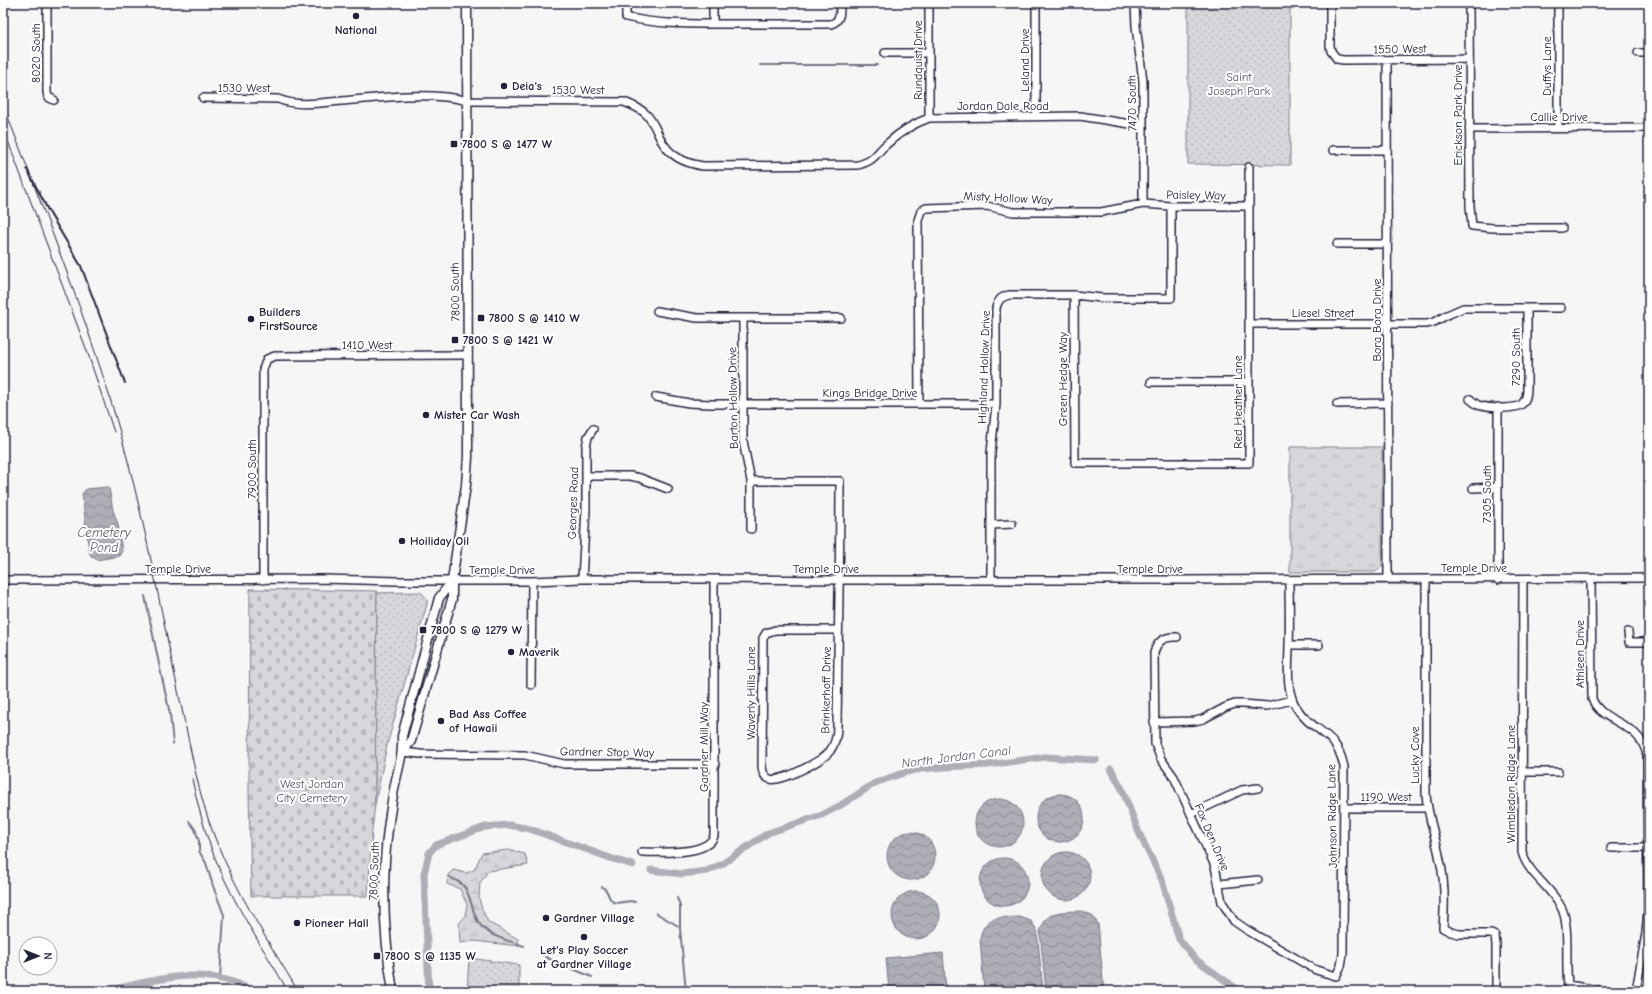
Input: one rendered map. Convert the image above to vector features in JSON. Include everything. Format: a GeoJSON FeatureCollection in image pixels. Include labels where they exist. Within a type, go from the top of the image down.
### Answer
{"type":"FeatureCollection","features":[{"type":"Feature","properties":{"kind":"main road","name":"7800 South"},"geometry":{"type":"LineString","coordinates":[[403,752],[411,741],[452,599],[452,581],[466,484],[468,457],[467,3]]}},
{"type":"Feature","properties":{"kind":"main road","name":"7800 South"},"geometry":{"type":"LineString","coordinates":[[393,991],[385,929],[385,862],[393,795],[403,752],[402,736],[439,598],[452,581]]}},
{"type":"Feature","properties":{"kind":"street","name":"8020 South"},"geometry":{"type":"LineString","coordinates":[[47,3],[47,92],[48,97],[54,100]]}},
{"type":"Feature","properties":{"kind":"street"},"geometry":{"type":"LineString","coordinates":[[626,3],[626,17],[663,24],[831,24],[837,21],[840,13],[840,3]]}},
{"type":"Feature","properties":{"kind":"street"},"geometry":{"type":"LineString","coordinates":[[713,3],[713,24]]}},
{"type":"Feature","properties":{"kind":"street","name":"Rundquist Drive"},"geometry":{"type":"LineString","coordinates":[[929,3],[929,118]]}},
{"type":"Feature","properties":{"kind":"street","name":"Leland Drive"},"geometry":{"type":"LineString","coordinates":[[1036,3],[1036,116]]}},
{"type":"Feature","properties":{"kind":"street","name":"7470 South"},"geometry":{"type":"LineString","coordinates":[[1135,3],[1136,26],[1142,69],[1143,204]]}},
{"type":"Feature","properties":{"kind":"street","name":"1550 West"},"geometry":{"type":"LineString","coordinates":[[1330,3],[1330,46],[1333,55],[1337,59],[1469,59]]}},
{"type":"Feature","properties":{"kind":"street","name":"Erickson Park Drive"},"geometry":{"type":"LineString","coordinates":[[1469,3],[1470,206],[1472,226],[1487,228],[1562,228]]}},
{"type":"Feature","properties":{"kind":"street","name":"Duffys Lane"},"geometry":{"type":"LineString","coordinates":[[1558,3],[1558,128]]}},
{"type":"Feature","properties":{"kind":"street"},"geometry":{"type":"LineString","coordinates":[[885,53],[929,53]]}},
{"type":"Feature","properties":{"kind":"street"},"geometry":{"type":"LineString","coordinates":[[1638,53],[1649,53]]}},
{"type":"Feature","properties":{"kind":"street","name":"Bora Bora Drive"},"geometry":{"type":"LineString","coordinates":[[1387,60],[1388,579]]}},
{"type":"Feature","properties":{"kind":"street","name":"1530 West"},"geometry":{"type":"LineString","coordinates":[[203,98],[278,99],[287,103],[317,103],[386,97],[452,97],[468,101],[624,102],[636,106],[646,114],[654,124],[666,149],[675,158],[690,164],[703,166],[850,166],[865,164],[876,157]]}},
{"type":"Feature","properties":{"kind":"street","name":"Jordan Dale Road"},"geometry":{"type":"LineString","coordinates":[[876,157],[889,142],[922,120],[929,118],[1036,116],[1094,117],[1143,126]]}},
{"type":"Feature","properties":{"kind":"street","name":"Callie Drive"},"geometry":{"type":"LineString","coordinates":[[1469,129],[1649,128]]}},
{"type":"Feature","properties":{"kind":"street"},"geometry":{"type":"LineString","coordinates":[[1333,150],[1387,150]]}},
{"type":"Feature","properties":{"kind":"street","name":"Red Heather Lane"},"geometry":{"type":"LineString","coordinates":[[1074,463],[1249,463],[1249,167]]}},
{"type":"Feature","properties":{"kind":"street","name":"Paisley Way"},"geometry":{"type":"LineString","coordinates":[[1143,204],[1171,206],[1249,206]]}},
{"type":"Feature","properties":{"kind":"street","name":"Misty Hollow Way"},"geometry":{"type":"LineString","coordinates":[[919,404],[918,220],[921,211],[926,208],[933,207],[987,206],[1013,212],[1101,212],[1143,204]]}},
{"type":"Feature","properties":{"kind":"street","name":"Highland Hollow Drive"},"geometry":{"type":"LineString","coordinates":[[991,580],[992,453],[996,404],[996,308],[1000,298],[1009,295],[1074,295],[1102,298],[1171,298],[1171,206]]}},
{"type":"Feature","properties":{"kind":"street"},"geometry":{"type":"LineString","coordinates":[[1337,244],[1388,244]]}},
{"type":"Feature","properties":{"kind":"street","name":"Green Hedge Way"},"geometry":{"type":"LineString","coordinates":[[1074,295],[1074,463]]}},
{"type":"Feature","properties":{"kind":"street","name":"Liesel Street"},"geometry":{"type":"LineString","coordinates":[[1249,324],[1388,324],[1434,322],[1454,311],[1463,308],[1561,308]]}},
{"type":"Feature","properties":{"kind":"street","name":"7290 South"},"geometry":{"type":"LineString","coordinates":[[1498,407],[1514,407],[1521,404],[1525,399],[1527,389],[1527,308]]}},
{"type":"Feature","properties":{"kind":"street"},"geometry":{"type":"LineString","coordinates":[[657,311],[697,318],[841,318]]}},
{"type":"Feature","properties":{"kind":"street","name":"Barton Hollow Drive"},"geometry":{"type":"LineString","coordinates":[[743,318],[743,441],[751,481],[751,529]]}},
{"type":"Feature","properties":{"kind":"street","name":"1410 West"},"geometry":{"type":"LineString","coordinates":[[267,359],[275,356],[468,355]]}},
{"type":"Feature","properties":{"kind":"street","name":"7900 South"},"geometry":{"type":"LineString","coordinates":[[263,580],[263,369],[267,359]]}},
{"type":"Feature","properties":{"kind":"street"},"geometry":{"type":"LineString","coordinates":[[1152,382],[1249,382]]}},
{"type":"Feature","properties":{"kind":"street","name":"Kings Bridge Drive"},"geometry":{"type":"LineString","coordinates":[[656,397],[689,403],[996,404]]}},
{"type":"Feature","properties":{"kind":"street"},"geometry":{"type":"LineString","coordinates":[[1470,399],[1477,404],[1486,407],[1498,407]]}},
{"type":"Feature","properties":{"kind":"street"},"geometry":{"type":"LineString","coordinates":[[1338,404],[1388,403]]}},
{"type":"Feature","properties":{"kind":"street","name":"7305 South"},"geometry":{"type":"LineString","coordinates":[[1498,407],[1498,580]]}},
{"type":"Feature","properties":{"kind":"street","name":"Georges Road"},"geometry":{"type":"LineString","coordinates":[[582,580],[586,510],[586,442],[593,429]]}},
{"type":"Feature","properties":{"kind":"street"},"geometry":{"type":"LineString","coordinates":[[586,476],[630,476],[640,478],[668,489]]}},
{"type":"Feature","properties":{"kind":"street"},"geometry":{"type":"LineString","coordinates":[[751,481],[840,481],[839,580]]}},
{"type":"Feature","properties":{"kind":"street"},"geometry":{"type":"LineString","coordinates":[[1473,488],[1498,487]]}},
{"type":"Feature","properties":{"kind":"street"},"geometry":{"type":"LineString","coordinates":[[992,525],[1012,524]]}},
{"type":"Feature","properties":{"kind":"street","name":"Athleen Drive"},"geometry":{"type":"LineString","coordinates":[[1591,578],[1592,699],[1598,709],[1641,738],[1646,750],[1648,768],[1647,922],[1636,991]]}},
{"type":"Feature","properties":{"kind":"street","name":"Temple Drive"},"geometry":{"type":"LineString","coordinates":[[3,580],[1498,580],[1649,578]]}},
{"type":"Feature","properties":{"kind":"street","name":"Gardner Mill Way"},"geometry":{"type":"LineString","coordinates":[[642,852],[679,852],[706,846],[711,842],[715,832],[714,579]]}},
{"type":"Feature","properties":{"kind":"street","name":"Lucky Cove"},"geometry":{"type":"LineString","coordinates":[[1426,579],[1427,808],[1443,874],[1445,911],[1443,928],[1451,932],[1491,934],[1495,936],[1496,991]]}},
{"type":"Feature","properties":{"kind":"street","name":"Wimbledon Ridge Lane"},"geometry":{"type":"LineString","coordinates":[[1523,579],[1522,852],[1528,865],[1545,885],[1562,909],[1566,927],[1566,971],[1568,985],[1605,991]]}},
{"type":"Feature","properties":{"kind":"street","name":"Brinkerhoff Drive"},"geometry":{"type":"LineString","coordinates":[[766,777],[773,780],[781,778],[816,762],[825,756],[832,747],[836,738],[838,727],[839,580]]}},
{"type":"Feature","properties":{"kind":"street","name":"Johnson Ridge Lane"},"geometry":{"type":"LineString","coordinates":[[1290,580],[1289,682],[1292,700],[1302,715],[1330,738],[1341,754],[1344,767],[1343,954],[1341,966],[1336,976]]}},
{"type":"Feature","properties":{"kind":"street"},"geometry":{"type":"LineString","coordinates":[[531,685],[532,581]]}},
{"type":"Feature","properties":{"kind":"street","name":"Waverly Hills Lane"},"geometry":{"type":"LineString","coordinates":[[766,777],[763,773],[762,764],[763,638],[766,633],[775,630],[838,630]]}},
{"type":"Feature","properties":{"kind":"street"},"geometry":{"type":"LineString","coordinates":[[1628,632],[1629,642],[1649,642]]}},
{"type":"Feature","properties":{"kind":"street","name":"Fox Den Drive"},"geometry":{"type":"LineString","coordinates":[[1177,637],[1170,636],[1162,639],[1156,645],[1154,653],[1154,735],[1157,752],[1174,777],[1215,866],[1220,894],[1225,909],[1239,925],[1316,970],[1336,976]]}},
{"type":"Feature","properties":{"kind":"street"},"geometry":{"type":"LineString","coordinates":[[1290,645],[1319,644]]}},
{"type":"Feature","properties":{"kind":"street"},"geometry":{"type":"LineString","coordinates":[[1154,722],[1195,721],[1234,704],[1267,706],[1292,700]]}},
{"type":"Feature","properties":{"kind":"street","name":"Gardner Stop Way"},"geometry":{"type":"LineString","coordinates":[[403,752],[525,755],[564,764],[715,764]]}},
{"type":"Feature","properties":{"kind":"street"},"geometry":{"type":"LineString","coordinates":[[1522,772],[1558,772]]}},
{"type":"Feature","properties":{"kind":"street"},"geometry":{"type":"LineString","coordinates":[[1191,814],[1242,790],[1258,788]]}},
{"type":"Feature","properties":{"kind":"street","name":"1190 West"},"geometry":{"type":"LineString","coordinates":[[1344,808],[1427,808]]}},
{"type":"Feature","properties":{"kind":"street"},"geometry":{"type":"LineString","coordinates":[[1611,848],[1648,848]]}},
{"type":"Feature","properties":{"kind":"street"},"geometry":{"type":"LineString","coordinates":[[1219,884],[1258,880]]}},
{"type":"Feature","properties":{"kind":"green space","name":"Saint Joseph Park"},"geometry":{"type":"Polygon","coordinates":[[[1188,3],[1290,3],[1290,165],[1188,164],[1188,3]]]}},
{"type":"Feature","properties":{"kind":"green space"},"geometry":{"type":"Polygon","coordinates":[[[1290,447],[1382,447],[1382,567],[1375,572],[1290,572],[1290,447]]]}},
{"type":"Feature","properties":{"kind":"green space","name":"West Jordan City Cemetery"},"geometry":{"type":"Polygon","coordinates":[[[250,589],[377,591],[375,804],[368,896],[251,896],[249,792],[250,589]]]}},
{"type":"Feature","properties":{"kind":"green space"},"geometry":{"type":"Polygon","coordinates":[[[421,592],[427,599],[427,604],[387,745],[375,804],[377,593],[421,592]]]}},
{"type":"Feature","properties":{"kind":"green space"},"geometry":{"type":"Polygon","coordinates":[[[508,850],[525,854],[528,865],[488,871],[480,883],[479,898],[488,922],[518,939],[519,946],[474,941],[460,943],[459,924],[465,916],[467,905],[460,889],[447,884],[448,875],[453,870],[466,873],[474,870],[482,853],[508,850]]]}},
{"type":"Feature","properties":{"kind":"green space"},"geometry":{"type":"Polygon","coordinates":[[[469,958],[519,965],[519,991],[467,991],[469,958]]]}},
{"type":"Feature","properties":{"kind":"water","name":"Cemetery Pond"},"geometry":{"type":"Polygon","coordinates":[[[109,488],[113,510],[118,524],[122,551],[119,556],[97,560],[91,556],[89,551],[82,494],[86,489],[109,488]]]}},
{"type":"Feature","properties":{"kind":"water"},"geometry":{"type":"Polygon","coordinates":[[[1060,794],[1069,796],[1077,801],[1082,809],[1084,818],[1082,827],[1077,835],[1069,840],[1060,842],[1051,840],[1043,835],[1038,827],[1036,818],[1038,809],[1043,801],[1051,796],[1060,794]]]}},
{"type":"Feature","properties":{"kind":"water"},"geometry":{"type":"Polygon","coordinates":[[[999,799],[1008,801],[1016,806],[1021,814],[1023,823],[1021,832],[1016,840],[1008,845],[999,847],[990,845],[982,840],[977,832],[975,823],[977,814],[982,806],[990,801],[999,799]]]}},
{"type":"Feature","properties":{"kind":"water"},"geometry":{"type":"Polygon","coordinates":[[[911,832],[920,834],[928,839],[933,847],[935,856],[933,865],[928,873],[920,878],[911,880],[902,878],[894,873],[889,865],[887,856],[889,847],[894,839],[902,834],[911,832]]]}},
{"type":"Feature","properties":{"kind":"water"},"geometry":{"type":"Polygon","coordinates":[[[1066,852],[1075,854],[1083,859],[1088,867],[1090,876],[1088,885],[1083,893],[1075,898],[1066,900],[1057,898],[1049,893],[1044,885],[1042,876],[1044,867],[1049,859],[1057,854],[1066,852]]]}},
{"type":"Feature","properties":{"kind":"water"},"geometry":{"type":"Polygon","coordinates":[[[1004,858],[1013,860],[1021,865],[1026,873],[1028,882],[1026,891],[1021,899],[1013,904],[1004,906],[995,904],[987,899],[982,891],[980,882],[982,873],[987,865],[995,860],[1004,858]]]}},
{"type":"Feature","properties":{"kind":"water"},"geometry":{"type":"Polygon","coordinates":[[[916,891],[925,893],[933,898],[938,906],[940,915],[938,924],[933,932],[925,937],[916,939],[907,937],[899,932],[894,924],[892,915],[894,906],[899,898],[907,893],[916,891]]]}},
{"type":"Feature","properties":{"kind":"water"},"geometry":{"type":"Polygon","coordinates":[[[1081,911],[1092,915],[1098,924],[1104,991],[1046,991],[1040,932],[1043,925],[1046,919],[1055,913],[1081,911]]]}},
{"type":"Feature","properties":{"kind":"water"},"geometry":{"type":"Polygon","coordinates":[[[1020,917],[1031,921],[1037,930],[1043,991],[984,991],[980,938],[982,930],[990,921],[994,919],[1020,917]]]}},
{"type":"Feature","properties":{"kind":"water"},"geometry":{"type":"Polygon","coordinates":[[[943,953],[946,991],[889,991],[886,958],[943,953]]]}},
{"type":"Feature","properties":{"kind":"waterway"},"geometry":{"type":"LineString","coordinates":[[760,65],[877,65]]}},
{"type":"Feature","properties":{"kind":"waterway"},"geometry":{"type":"LineString","coordinates":[[145,596],[170,714],[173,744]]}},
{"type":"Feature","properties":{"kind":"waterway","name":"North Jordan Canal"},"geometry":{"type":"LineString","coordinates":[[651,870],[682,874],[707,871],[722,864],[768,833],[822,815],[841,805],[875,783],[906,772],[944,767],[988,765],[1045,757],[1096,760]]}},
{"type":"Feature","properties":{"kind":"waterway","name":"North Jordan Canal"},"geometry":{"type":"LineString","coordinates":[[1111,769],[1122,789],[1139,833],[1162,880],[1179,939],[1195,959],[1240,991]]}},
{"type":"Feature","properties":{"kind":"waterway"},"geometry":{"type":"LineString","coordinates":[[189,821],[195,829],[199,841],[199,851],[206,863],[224,915],[220,979]]}},
{"type":"Feature","properties":{"kind":"waterway","name":"North Jordan Canal"},"geometry":{"type":"LineString","coordinates":[[429,991],[424,874],[429,853],[436,845],[485,827],[509,825],[530,829],[633,865]]}},
{"type":"Feature","properties":{"kind":"waterway"},"geometry":{"type":"LineString","coordinates":[[450,877],[463,885],[469,895],[478,923],[486,931],[497,937],[524,946]]}},
{"type":"Feature","properties":{"kind":"waterway"},"geometry":{"type":"LineString","coordinates":[[602,887],[606,890],[613,902],[635,902]]}},
{"type":"Feature","properties":{"kind":"waterway"},"geometry":{"type":"LineString","coordinates":[[677,898],[680,905],[680,929],[686,991]]}},
{"type":"Feature","properties":{"kind":"waterway"},"geometry":{"type":"LineString","coordinates":[[656,913],[680,927]]}},
{"type":"Feature","properties":{"kind":"waterway"},"geometry":{"type":"LineString","coordinates":[[545,957],[592,977]]}},
{"type":"Feature","properties":{"kind":"waterway","name":"North Jordan Canal"},"geometry":{"type":"LineString","coordinates":[[104,991],[160,979],[197,976],[216,978],[234,983],[253,991]]}},
{"type":"Feature","properties":{"kind":"tram line"},"geometry":{"type":"LineString","coordinates":[[3,104],[71,283],[116,419],[129,465],[143,525],[195,772],[209,822],[223,858],[243,897],[298,991]]}},
{"type":"Feature","properties":{"kind":"tram line"},"geometry":{"type":"LineString","coordinates":[[3,128],[87,351],[114,432]]}},
{"type":"Feature","properties":{"kind":"tram line"},"geometry":{"type":"LineString","coordinates":[[192,779],[211,849],[231,893],[288,991]]}},
{"type":"Feature","properties":{"kind":"railway"},"geometry":{"type":"LineString","coordinates":[[27,169],[49,212],[81,266],[125,383]]}},
{"type":"Feature","properties":{"kind":"place","name":"National"},"geometry":{"type":"Point","coordinates":[356,16]}},
{"type":"Feature","properties":{"kind":"place","name":"Deia's"},"geometry":{"type":"Point","coordinates":[504,86]}},
{"type":"Feature","properties":{"kind":"place","name":"7800 S @ 1477 W"},"geometry":{"type":"Point","coordinates":[454,144]}},
{"type":"Feature","properties":{"kind":"place","name":"7800 S @ 1410 W"},"geometry":{"type":"Point","coordinates":[481,318]}},
{"type":"Feature","properties":{"kind":"place","name":"Builders FirstSource"},"geometry":{"type":"Point","coordinates":[251,319]}},
{"type":"Feature","properties":{"kind":"place","name":"7800 S @ 1421 W"},"geometry":{"type":"Point","coordinates":[455,340]}},
{"type":"Feature","properties":{"kind":"place","name":"Mister Car Wash"},"geometry":{"type":"Point","coordinates":[426,415]}},
{"type":"Feature","properties":{"kind":"place","name":"Hoiliday Oil"},"geometry":{"type":"Point","coordinates":[402,541]}},
{"type":"Feature","properties":{"kind":"place","name":"7800 S @ 1279 W"},"geometry":{"type":"Point","coordinates":[423,630]}},
{"type":"Feature","properties":{"kind":"place","name":"Maverik"},"geometry":{"type":"Point","coordinates":[511,652]}},
{"type":"Feature","properties":{"kind":"place","name":"Bad Ass Coffee of Hawaii"},"geometry":{"type":"Point","coordinates":[441,721]}},
{"type":"Feature","properties":{"kind":"place","name":"Gardner Village"},"geometry":{"type":"Point","coordinates":[546,918]}},
{"type":"Feature","properties":{"kind":"place","name":"Pioneer Hall"},"geometry":{"type":"Point","coordinates":[297,923]}},
{"type":"Feature","properties":{"kind":"place","name":"Let's Play Soccer at Gardner Village"},"geometry":{"type":"Point","coordinates":[584,937]}},
{"type":"Feature","properties":{"kind":"place","name":"7800 S @ 1135 W"},"geometry":{"type":"Point","coordinates":[377,956]}}]}
